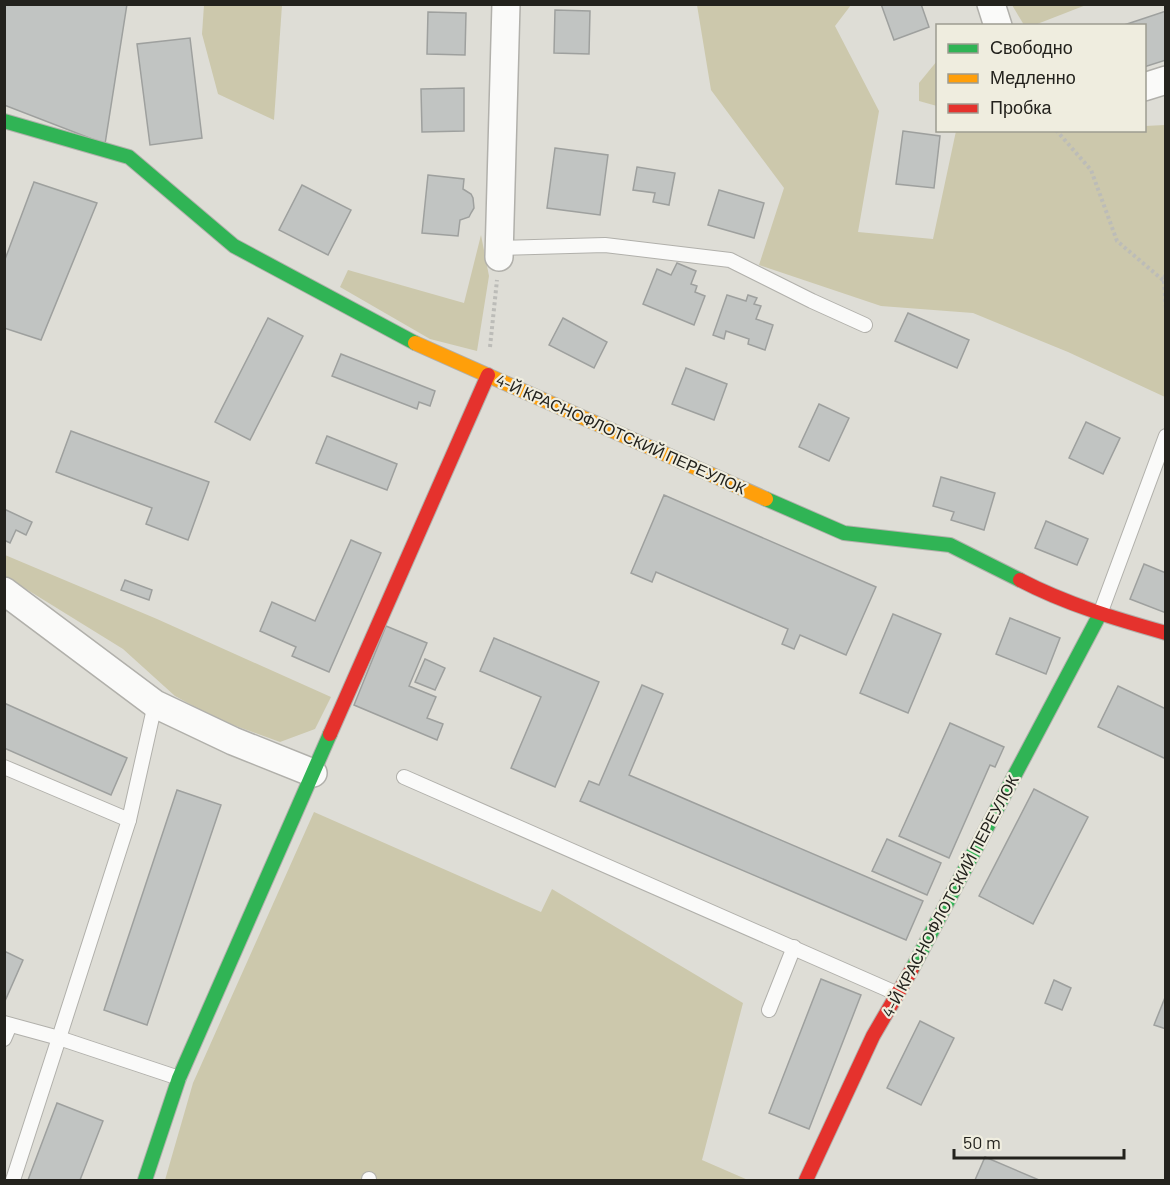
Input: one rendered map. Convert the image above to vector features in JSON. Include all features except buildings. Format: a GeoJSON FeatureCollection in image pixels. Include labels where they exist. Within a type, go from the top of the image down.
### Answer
{"type":"FeatureCollection","features":[{"type":"Feature","properties":{"kind":"street"},"geometry":{"type":"LineString","coordinates":[[499,252],[506,4]]}},
{"type":"Feature","properties":{"kind":"street"},"geometry":{"type":"LineString","coordinates":[[991,4],[997,24]]}},
{"type":"Feature","properties":{"kind":"street"},"geometry":{"type":"LineString","coordinates":[[1146,86],[1166,80]]}},
{"type":"Feature","properties":{"kind":"street"},"geometry":{"type":"LineString","coordinates":[[4,121],[129,157],[234,246],[418,345],[488,375],[179,1078],[145,1180]]}},
{"type":"Feature","properties":{"kind":"street","name":"4-Й КРАСНОФЛОТСКИЙ ПЕРЕУЛОК"},"geometry":{"type":"LineString","coordinates":[[488,375],[844,533],[950,545],[1041,591],[1100,614],[1166,633]]}},
{"type":"Feature","properties":{"kind":"street"},"geometry":{"type":"LineString","coordinates":[[4,591],[155,704],[233,741],[313,773]]}},
{"type":"Feature","properties":{"kind":"street","name":"4-Й КРАСНОФЛОТСКИЙ ПЕРЕУЛОК"},"geometry":{"type":"LineString","coordinates":[[806,1180],[873,1036],[898,994],[1100,614]]}},
{"type":"Feature","properties":{"kind":"lane"},"geometry":{"type":"LineString","coordinates":[[499,252],[605,245],[730,260],[865,325]]}},
{"type":"Feature","properties":{"kind":"lane"},"geometry":{"type":"LineString","coordinates":[[1100,614],[1166,436]]}},
{"type":"Feature","properties":{"kind":"lane"},"geometry":{"type":"LineString","coordinates":[[13,1180],[129,820],[155,704]]}},
{"type":"Feature","properties":{"kind":"lane"},"geometry":{"type":"LineString","coordinates":[[4,767],[129,820]]}},
{"type":"Feature","properties":{"kind":"lane"},"geometry":{"type":"LineString","coordinates":[[404,777],[898,994]]}},
{"type":"Feature","properties":{"kind":"lane"},"geometry":{"type":"LineString","coordinates":[[769,1010],[794,947]]}},
{"type":"Feature","properties":{"kind":"lane"},"geometry":{"type":"LineString","coordinates":[[4,1039],[8,1024],[59,1038],[179,1078]]}},
{"type":"Feature","properties":{"kind":"path"},"geometry":{"type":"LineString","coordinates":[[1058,132],[1091,170],[1118,241],[1164,280]]}},
{"type":"Feature","properties":{"kind":"path","name":"4-Й КРАСНОФЛОТСКИЙ ПЕРЕУЛОК"},"geometry":{"type":"LineString","coordinates":[[488,375],[499,252]]}},
{"type":"Feature","properties":{"kind":"path"},"geometry":{"type":"LineString","coordinates":[[1166,269],[1164,280],[1166,310]]}},
{"type":"Feature","properties":{"kind":"shaded area"},"geometry":{"type":"Polygon","coordinates":[[[204,5],[282,5],[274,120],[218,94],[202,34],[204,5]]]}},
{"type":"Feature","properties":{"kind":"shaded area"},"geometry":{"type":"Polygon","coordinates":[[[697,5],[851,5],[835,26],[879,111],[858,232],[933,239],[956,132],[1146,132],[1146,126],[1165,125],[1165,397],[1068,352],[973,313],[881,306],[759,265],[784,188],[711,90],[697,5]]]}},
{"type":"Feature","properties":{"kind":"shaded area"},"geometry":{"type":"Polygon","coordinates":[[[1012,5],[1086,5],[1037,24],[1023,24],[1012,5]]]}},
{"type":"Feature","properties":{"kind":"shaded area"},"geometry":{"type":"Polygon","coordinates":[[[936,62],[936,106],[919,101],[919,83],[936,62]]]}},
{"type":"Feature","properties":{"kind":"shaded area"},"geometry":{"type":"Polygon","coordinates":[[[481,235],[489,276],[477,351],[430,339],[340,287],[348,270],[464,303],[481,235]]]}},
{"type":"Feature","properties":{"kind":"shaded area"},"geometry":{"type":"Polygon","coordinates":[[[5,555],[157,619],[331,697],[315,729],[280,742],[219,720],[175,696],[123,649],[5,576],[5,555]]]}},
{"type":"Feature","properties":{"kind":"shaded area"},"geometry":{"type":"Polygon","coordinates":[[[314,812],[541,912],[552,889],[743,1003],[702,1160],[748,1180],[165,1180],[193,1083],[314,812]]]}},
{"type":"Feature","properties":{"kind":"traffic: fast"},"geometry":{"type":"LineString","coordinates":[[4,121],[129,157],[234,246],[415,343]]}},
{"type":"Feature","properties":{"kind":"traffic: fast"},"geometry":{"type":"LineString","coordinates":[[766,499],[844,533],[950,545],[1020,580]]}},
{"type":"Feature","properties":{"kind":"traffic: fast"},"geometry":{"type":"LineString","coordinates":[[912,969],[1100,614]]}},
{"type":"Feature","properties":{"kind":"traffic: fast"},"geometry":{"type":"LineString","coordinates":[[145,1180],[179,1078],[330,734]]}},
{"type":"Feature","properties":{"kind":"traffic: slow"},"geometry":{"type":"LineString","coordinates":[[415,343],[766,499]]}},
{"type":"Feature","properties":{"kind":"traffic: jam"},"geometry":{"type":"LineString","coordinates":[[330,734],[488,375]]}},
{"type":"Feature","properties":{"kind":"traffic: jam"},"geometry":{"type":"LineString","coordinates":[[1020,580],[1073,604],[1166,633]]}},
{"type":"Feature","properties":{"kind":"traffic: jam"},"geometry":{"type":"LineString","coordinates":[[806,1180],[873,1036],[912,969]]}}]}
